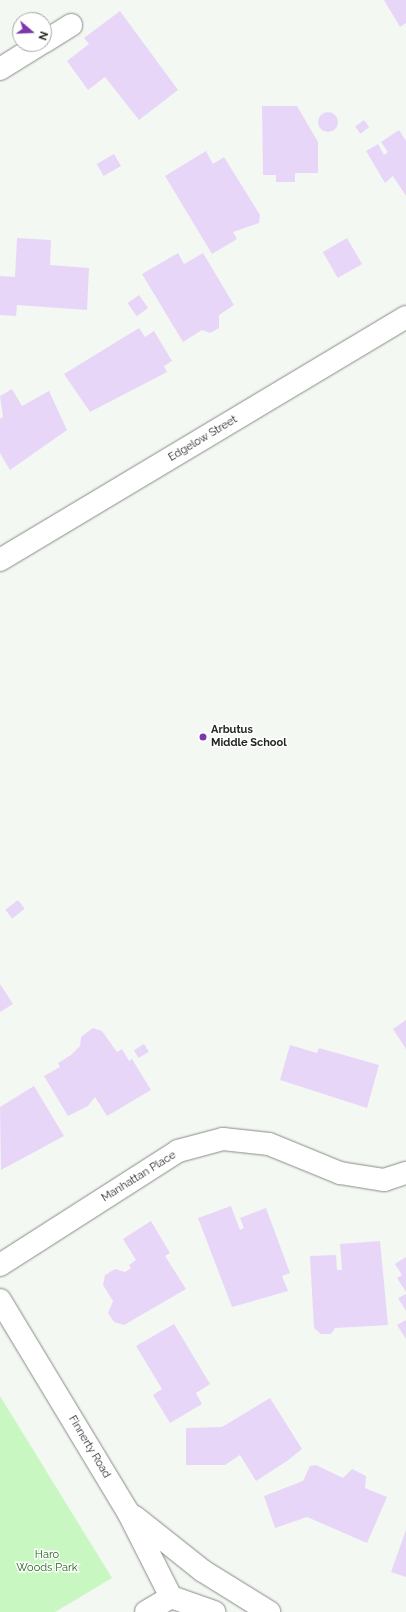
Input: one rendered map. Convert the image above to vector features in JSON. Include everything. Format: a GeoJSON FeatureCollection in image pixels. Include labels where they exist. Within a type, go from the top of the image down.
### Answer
{"type":"FeatureCollection","features":[{"type":"Feature","properties":{"kind":"street"},"geometry":{"type":"LineString","coordinates":[[52,37],[71,25]]}},
{"type":"Feature","properties":{"kind":"street"},"geometry":{"type":"LineString","coordinates":[[0,69],[27,52]]}},
{"type":"Feature","properties":{"kind":"street","name":"Edgelow Street"},"geometry":{"type":"LineString","coordinates":[[0,560],[406,317]]}},
{"type":"Feature","properties":{"kind":"street","name":"Manhattan Place"},"geometry":{"type":"LineString","coordinates":[[0,1265],[178,1151],[223,1139],[268,1144],[340,1173],[384,1180],[406,1173]]}},
{"type":"Feature","properties":{"kind":"street","name":"Finnerty Road"},"geometry":{"type":"LineString","coordinates":[[0,1300],[128,1512],[171,1597]]}},
{"type":"Feature","properties":{"kind":"street"},"geometry":{"type":"LineString","coordinates":[[128,1512],[204,1570],[268,1612]]}},
{"type":"Feature","properties":{"kind":"street"},"geometry":{"type":"LineString","coordinates":[[146,1612],[171,1597],[214,1612]]}},
{"type":"Feature","properties":{"kind":"green space","name":"Haro Woods Park"},"geometry":{"type":"Polygon","coordinates":[[[0,1396],[112,1578],[55,1612],[0,1612],[0,1396]]]}},
{"type":"Feature","properties":{"kind":"building"},"geometry":{"type":"Polygon","coordinates":[[[384,0],[406,0],[406,23],[400,27],[384,0]]]}},
{"type":"Feature","properties":{"kind":"building"},"geometry":{"type":"Polygon","coordinates":[[[120,11],[178,90],[139,120],[105,77],[88,90],[67,61],[89,44],[84,38],[120,11]]]}},
{"type":"Feature","properties":{"kind":"building"},"geometry":{"type":"Polygon","coordinates":[[[262,106],[297,106],[318,142],[318,173],[295,173],[295,182],[276,182],[276,175],[263,175],[262,106]]]}},
{"type":"Feature","properties":{"kind":"building"},"geometry":{"type":"Polygon","coordinates":[[[328,112],[335,115],[338,122],[335,129],[328,132],[321,129],[318,122],[321,115],[328,112]]]}},
{"type":"Feature","properties":{"kind":"building"},"geometry":{"type":"Polygon","coordinates":[[[364,120],[369,127],[360,134],[355,126],[364,120]]]}},
{"type":"Feature","properties":{"kind":"building"},"geometry":{"type":"Polygon","coordinates":[[[399,130],[406,141],[406,196],[393,176],[385,183],[366,151],[378,144],[384,155],[388,152],[381,142],[399,130]]]}},
{"type":"Feature","properties":{"kind":"building"},"geometry":{"type":"Polygon","coordinates":[[[206,151],[213,164],[224,157],[260,215],[259,223],[233,232],[237,239],[212,254],[165,176],[206,151]]]}},
{"type":"Feature","properties":{"kind":"building"},"geometry":{"type":"Polygon","coordinates":[[[114,154],[121,166],[104,176],[97,164],[114,154]]]}},
{"type":"Feature","properties":{"kind":"building"},"geometry":{"type":"Polygon","coordinates":[[[17,238],[51,240],[50,265],[89,268],[87,310],[17,305],[16,316],[0,315],[0,276],[15,277],[17,238]]]}},
{"type":"Feature","properties":{"kind":"building"},"geometry":{"type":"Polygon","coordinates":[[[347,238],[362,264],[338,278],[323,252],[347,238]]]}},
{"type":"Feature","properties":{"kind":"building"},"geometry":{"type":"Polygon","coordinates":[[[178,253],[184,264],[203,253],[234,305],[219,315],[219,328],[210,333],[202,330],[183,342],[142,274],[178,253]]]}},
{"type":"Feature","properties":{"kind":"building"},"geometry":{"type":"Polygon","coordinates":[[[139,295],[148,308],[137,316],[128,303],[139,295]]]}},
{"type":"Feature","properties":{"kind":"building"},"geometry":{"type":"Polygon","coordinates":[[[139,328],[145,337],[154,331],[172,361],[164,366],[167,372],[90,412],[64,374],[139,328]]]}},
{"type":"Feature","properties":{"kind":"building"},"geometry":{"type":"Polygon","coordinates":[[[12,389],[22,406],[49,391],[67,430],[10,470],[0,453],[0,419],[3,417],[0,396],[12,389]]]}},
{"type":"Feature","properties":{"kind":"building"},"geometry":{"type":"Polygon","coordinates":[[[18,900],[25,909],[12,919],[5,910],[18,900]]]}},
{"type":"Feature","properties":{"kind":"building"},"geometry":{"type":"Polygon","coordinates":[[[0,984],[13,1004],[0,1012],[0,984]]]}},
{"type":"Feature","properties":{"kind":"building"},"geometry":{"type":"Polygon","coordinates":[[[406,1020],[406,1049],[393,1029],[406,1020]]]}},
{"type":"Feature","properties":{"kind":"building"},"geometry":{"type":"Polygon","coordinates":[[[93,1028],[102,1031],[117,1052],[122,1049],[129,1061],[132,1059],[151,1090],[107,1116],[95,1097],[88,1106],[68,1116],[44,1076],[60,1067],[58,1063],[71,1055],[80,1046],[81,1037],[93,1028]]]}},
{"type":"Feature","properties":{"kind":"building"},"geometry":{"type":"Polygon","coordinates":[[[144,1044],[149,1052],[139,1058],[134,1050],[144,1044]]]}},
{"type":"Feature","properties":{"kind":"building"},"geometry":{"type":"Polygon","coordinates":[[[290,1045],[317,1053],[319,1048],[379,1065],[367,1108],[280,1080],[290,1045]]]}},
{"type":"Feature","properties":{"kind":"building"},"geometry":{"type":"Polygon","coordinates":[[[34,1086],[64,1136],[1,1170],[0,1107],[34,1086]]]}},
{"type":"Feature","properties":{"kind":"building"},"geometry":{"type":"Polygon","coordinates":[[[231,1206],[240,1230],[244,1228],[240,1218],[266,1208],[290,1273],[282,1276],[288,1291],[232,1307],[198,1218],[231,1206]]]}},
{"type":"Feature","properties":{"kind":"building"},"geometry":{"type":"Polygon","coordinates":[[[151,1221],[170,1253],[165,1256],[186,1289],[124,1325],[114,1322],[108,1313],[113,1301],[103,1285],[105,1275],[115,1269],[125,1272],[131,1268],[129,1265],[136,1260],[123,1239],[151,1221]]]}},
{"type":"Feature","properties":{"kind":"building"},"geometry":{"type":"Polygon","coordinates":[[[380,1241],[388,1325],[335,1328],[331,1334],[321,1334],[314,1328],[310,1256],[336,1255],[337,1270],[342,1270],[340,1244],[380,1241]]]}},
{"type":"Feature","properties":{"kind":"building"},"geometry":{"type":"Polygon","coordinates":[[[406,1257],[406,1292],[397,1278],[402,1275],[395,1264],[406,1257]]]}},
{"type":"Feature","properties":{"kind":"building"},"geometry":{"type":"Polygon","coordinates":[[[406,1294],[406,1311],[398,1298],[406,1294]]]}},
{"type":"Feature","properties":{"kind":"building"},"geometry":{"type":"Polygon","coordinates":[[[406,1320],[406,1339],[397,1325],[406,1320]]]}},
{"type":"Feature","properties":{"kind":"building"},"geometry":{"type":"Polygon","coordinates":[[[174,1324],[210,1384],[196,1393],[202,1404],[170,1423],[153,1395],[162,1389],[136,1346],[174,1324]]]}},
{"type":"Feature","properties":{"kind":"building"},"geometry":{"type":"Polygon","coordinates":[[[270,1398],[302,1449],[287,1461],[256,1481],[240,1455],[225,1465],[186,1465],[186,1428],[222,1427],[270,1398]]]}},
{"type":"Feature","properties":{"kind":"building"},"geometry":{"type":"Polygon","coordinates":[[[316,1465],[343,1478],[352,1469],[366,1476],[365,1488],[387,1497],[367,1543],[307,1517],[275,1528],[264,1496],[303,1481],[310,1466],[316,1465]]]}},
{"type":"Feature","properties":{"kind":"building"},"geometry":{"type":"Polygon","coordinates":[[[406,1530],[406,1577],[391,1572],[406,1530]]]}},
{"type":"Feature","properties":{"kind":"place","name":"Arbutus Middle School"},"geometry":{"type":"Point","coordinates":[203,737]}}]}
